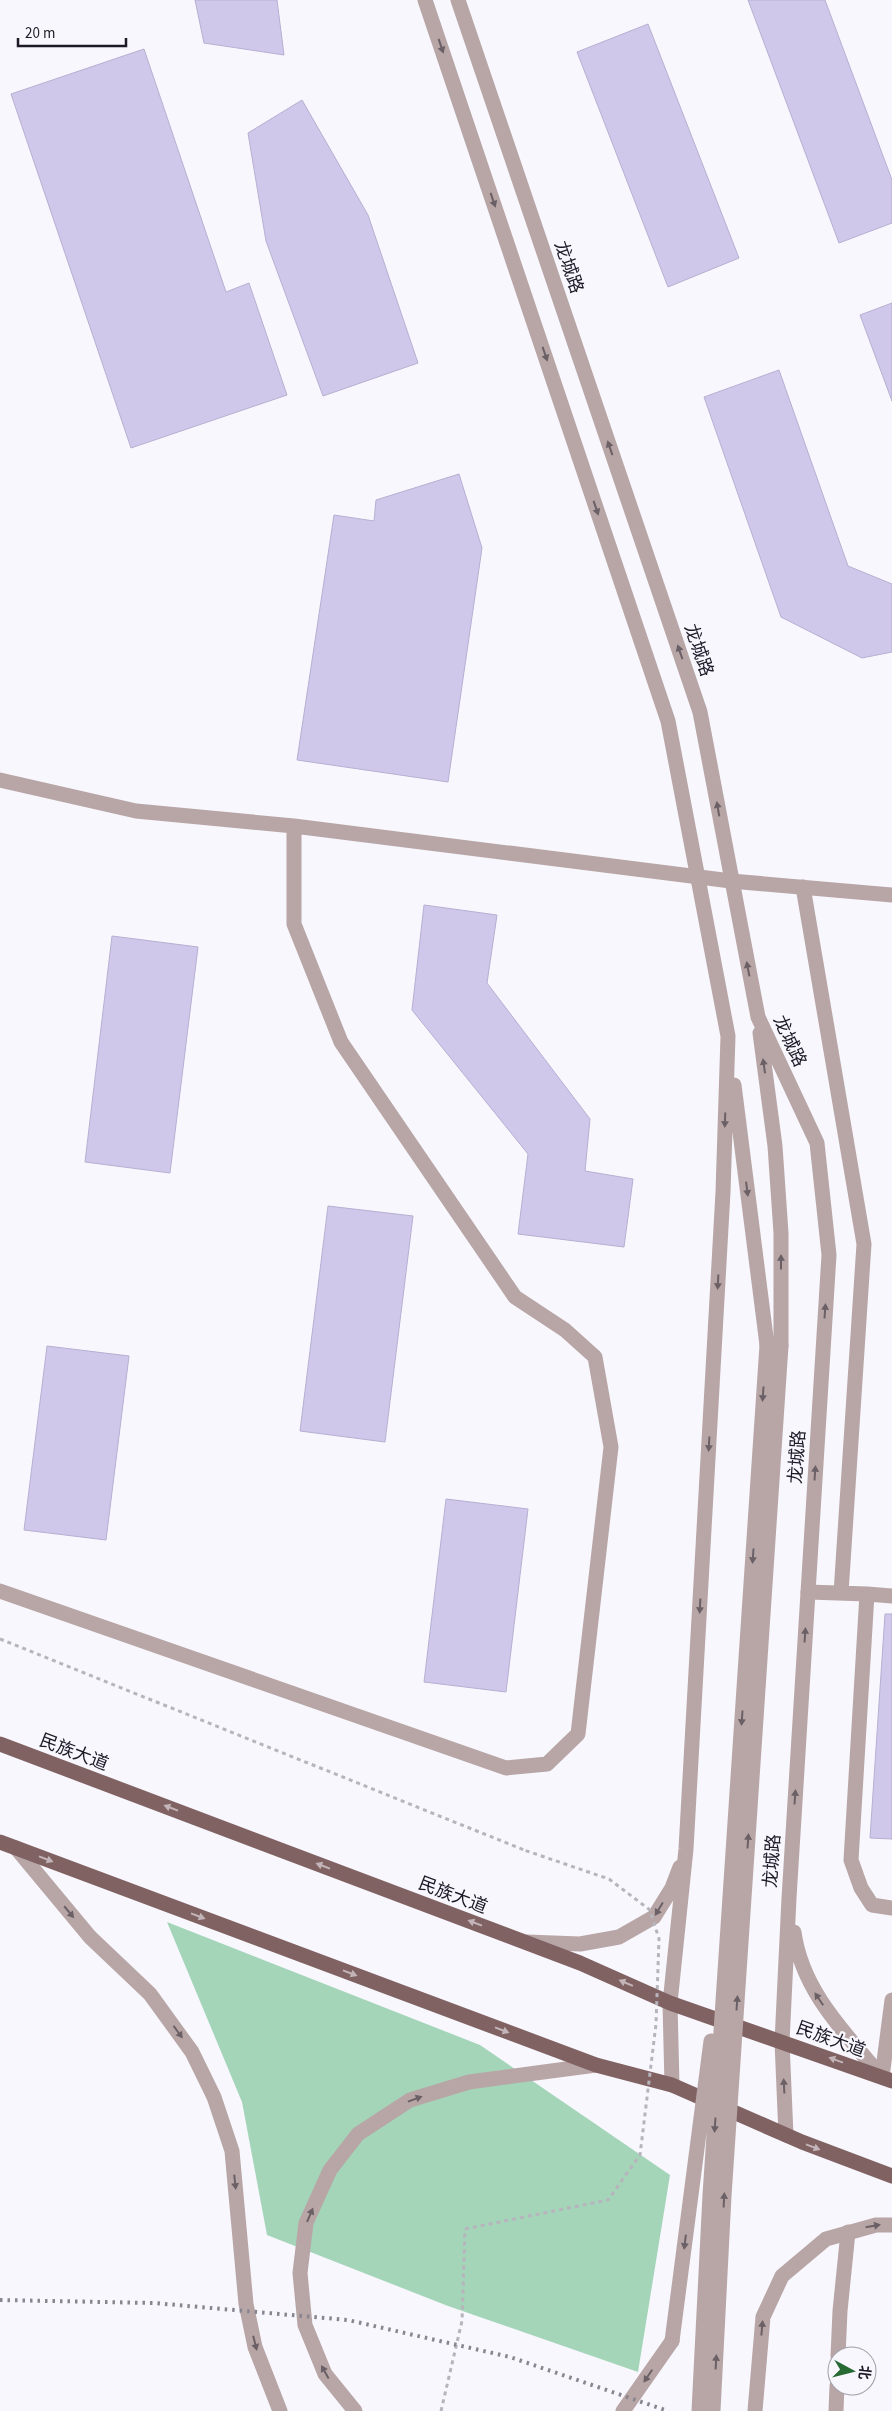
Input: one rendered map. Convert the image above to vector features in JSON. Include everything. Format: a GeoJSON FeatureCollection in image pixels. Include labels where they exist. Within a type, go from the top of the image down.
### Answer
{"type":"FeatureCollection","features":[{"type":"Feature","properties":{"kind":"main road","name":"民族大道"},"geometry":{"type":"LineString","coordinates":[[0,1744],[524,1942],[670,2003],[887,2079]]}},
{"type":"Feature","properties":{"kind":"main road"},"geometry":{"type":"LineString","coordinates":[[0,1842],[596,2065],[672,2085],[786,2135],[892,2176]]}},
{"type":"Feature","properties":{"kind":"street"},"geometry":{"type":"LineString","coordinates":[[425,0],[668,721],[728,1036],[774,1346],[730,1899],[710,2195],[699,2411]]}},
{"type":"Feature","properties":{"kind":"street","name":"龙城路"},"geometry":{"type":"LineString","coordinates":[[458,0],[700,712],[758,1017],[817,1142],[829,1255],[789,1898],[782,2042],[786,2135]]}},
{"type":"Feature","properties":{"kind":"street"},"geometry":{"type":"LineString","coordinates":[[0,780],[136,811],[294,826],[731,881],[892,895]]}},
{"type":"Feature","properties":{"kind":"street"},"geometry":{"type":"LineString","coordinates":[[0,1591],[506,1768],[547,1764],[578,1734],[611,1447],[595,1357],[565,1330],[515,1297],[341,1042],[294,924],[294,826]]}},
{"type":"Feature","properties":{"kind":"street"},"geometry":{"type":"LineString","coordinates":[[803,887],[864,1244],[841,1593]]}},
{"type":"Feature","properties":{"kind":"street"},"geometry":{"type":"LineString","coordinates":[[713,2411],[781,1233],[775,1146],[758,1017]]}},
{"type":"Feature","properties":{"kind":"street"},"geometry":{"type":"LineString","coordinates":[[672,2085],[670,2003],[686,1849],[723,1192],[728,1036]]}},
{"type":"Feature","properties":{"kind":"street"},"geometry":{"type":"LineString","coordinates":[[808,1592],[892,1596]]}},
{"type":"Feature","properties":{"kind":"street"},"geometry":{"type":"LineString","coordinates":[[867,1594],[851,1860],[861,1888],[872,1905],[892,1908]]}},
{"type":"Feature","properties":{"kind":"street"},"geometry":{"type":"LineString","coordinates":[[16,1848],[90,1937],[150,1994],[192,2052],[214,2097],[232,2151],[246,2304],[255,2347],[280,2411]]}},
{"type":"Feature","properties":{"kind":"street"},"geometry":{"type":"LineString","coordinates":[[524,1942],[590,1942],[619,1937],[654,1917],[672,1888],[686,1849]]}},
{"type":"Feature","properties":{"kind":"street"},"geometry":{"type":"LineString","coordinates":[[789,1898],[801,1967],[812,1988],[832,2017],[887,2079]]}},
{"type":"Feature","properties":{"kind":"street"},"geometry":{"type":"LineString","coordinates":[[623,2411],[672,2341],[730,1899]]}},
{"type":"Feature","properties":{"kind":"street"},"geometry":{"type":"LineString","coordinates":[[887,2079],[892,2000]]}},
{"type":"Feature","properties":{"kind":"street"},"geometry":{"type":"LineString","coordinates":[[355,2411],[325,2374],[305,2326],[300,2273],[306,2223],[330,2170],[358,2134],[410,2100],[469,2082],[596,2065]]}},
{"type":"Feature","properties":{"kind":"street"},"geometry":{"type":"LineString","coordinates":[[755,2411],[763,2317],[782,2276],[826,2239],[876,2225],[892,2225]]}},
{"type":"Feature","properties":{"kind":"street"},"geometry":{"type":"LineString","coordinates":[[838,2346],[848,2232]]}},
{"type":"Feature","properties":{"kind":"street"},"geometry":{"type":"LineString","coordinates":[[836,2411],[837,2396]]}},
{"type":"Feature","properties":{"kind":"path"},"geometry":{"type":"LineString","coordinates":[[0,1639],[524,1850],[609,1879],[650,1910],[659,1939],[659,1979],[656,2024],[640,2155],[608,2200],[465,2228],[462,2321],[441,2411]]}},
{"type":"Feature","properties":{"kind":"green space"},"geometry":{"type":"Polygon","coordinates":[[[167,1922],[480,2045],[670,2175],[638,2372],[448,2306],[267,2235],[242,2102],[167,1922]]]}},
{"type":"Feature","properties":{"kind":"building"},"geometry":{"type":"Polygon","coordinates":[[[195,0],[277,0],[284,55],[204,43],[195,0]]]}},
{"type":"Feature","properties":{"kind":"building"},"geometry":{"type":"Polygon","coordinates":[[[748,0],[825,0],[892,180],[892,223],[839,243],[748,0]]]}},
{"type":"Feature","properties":{"kind":"building"},"geometry":{"type":"Polygon","coordinates":[[[648,24],[739,258],[668,287],[577,52],[648,24]]]}},
{"type":"Feature","properties":{"kind":"building"},"geometry":{"type":"Polygon","coordinates":[[[144,49],[226,292],[249,283],[287,395],[131,448],[11,94],[144,49]]]}},
{"type":"Feature","properties":{"kind":"building"},"geometry":{"type":"Polygon","coordinates":[[[302,100],[368,215],[418,363],[323,396],[266,241],[248,133],[302,100]]]}},
{"type":"Feature","properties":{"kind":"building"},"geometry":{"type":"Polygon","coordinates":[[[892,303],[892,401],[860,315],[892,303]]]}},
{"type":"Feature","properties":{"kind":"building"},"geometry":{"type":"Polygon","coordinates":[[[779,370],[848,566],[892,584],[892,652],[862,658],[781,617],[704,397],[779,370]]]}},
{"type":"Feature","properties":{"kind":"building"},"geometry":{"type":"Polygon","coordinates":[[[459,474],[482,548],[448,782],[297,760],[334,515],[374,521],[376,500],[459,474]]]}},
{"type":"Feature","properties":{"kind":"building"},"geometry":{"type":"Polygon","coordinates":[[[424,905],[497,915],[487,983],[590,1119],[585,1171],[633,1179],[624,1247],[518,1234],[528,1154],[412,1010],[424,905]]]}},
{"type":"Feature","properties":{"kind":"building"},"geometry":{"type":"Polygon","coordinates":[[[112,936],[198,947],[170,1173],[85,1162],[112,936]]]}},
{"type":"Feature","properties":{"kind":"building"},"geometry":{"type":"Polygon","coordinates":[[[328,1206],[413,1216],[385,1442],[300,1431],[328,1206]]]}},
{"type":"Feature","properties":{"kind":"building"},"geometry":{"type":"Polygon","coordinates":[[[47,1346],[129,1356],[106,1540],[24,1530],[47,1346]]]}},
{"type":"Feature","properties":{"kind":"building"},"geometry":{"type":"Polygon","coordinates":[[[446,1499],[528,1509],[506,1692],[424,1682],[446,1499]]]}},
{"type":"Feature","properties":{"kind":"building"},"geometry":{"type":"Polygon","coordinates":[[[885,1614],[892,1614],[892,1839],[870,1838],[885,1614]]]}},
{"type":"Feature","properties":{"kind":"railway"},"geometry":{"type":"LineString","coordinates":[[0,2300],[154,2303],[348,2320],[510,2357],[668,2411]]}}]}
